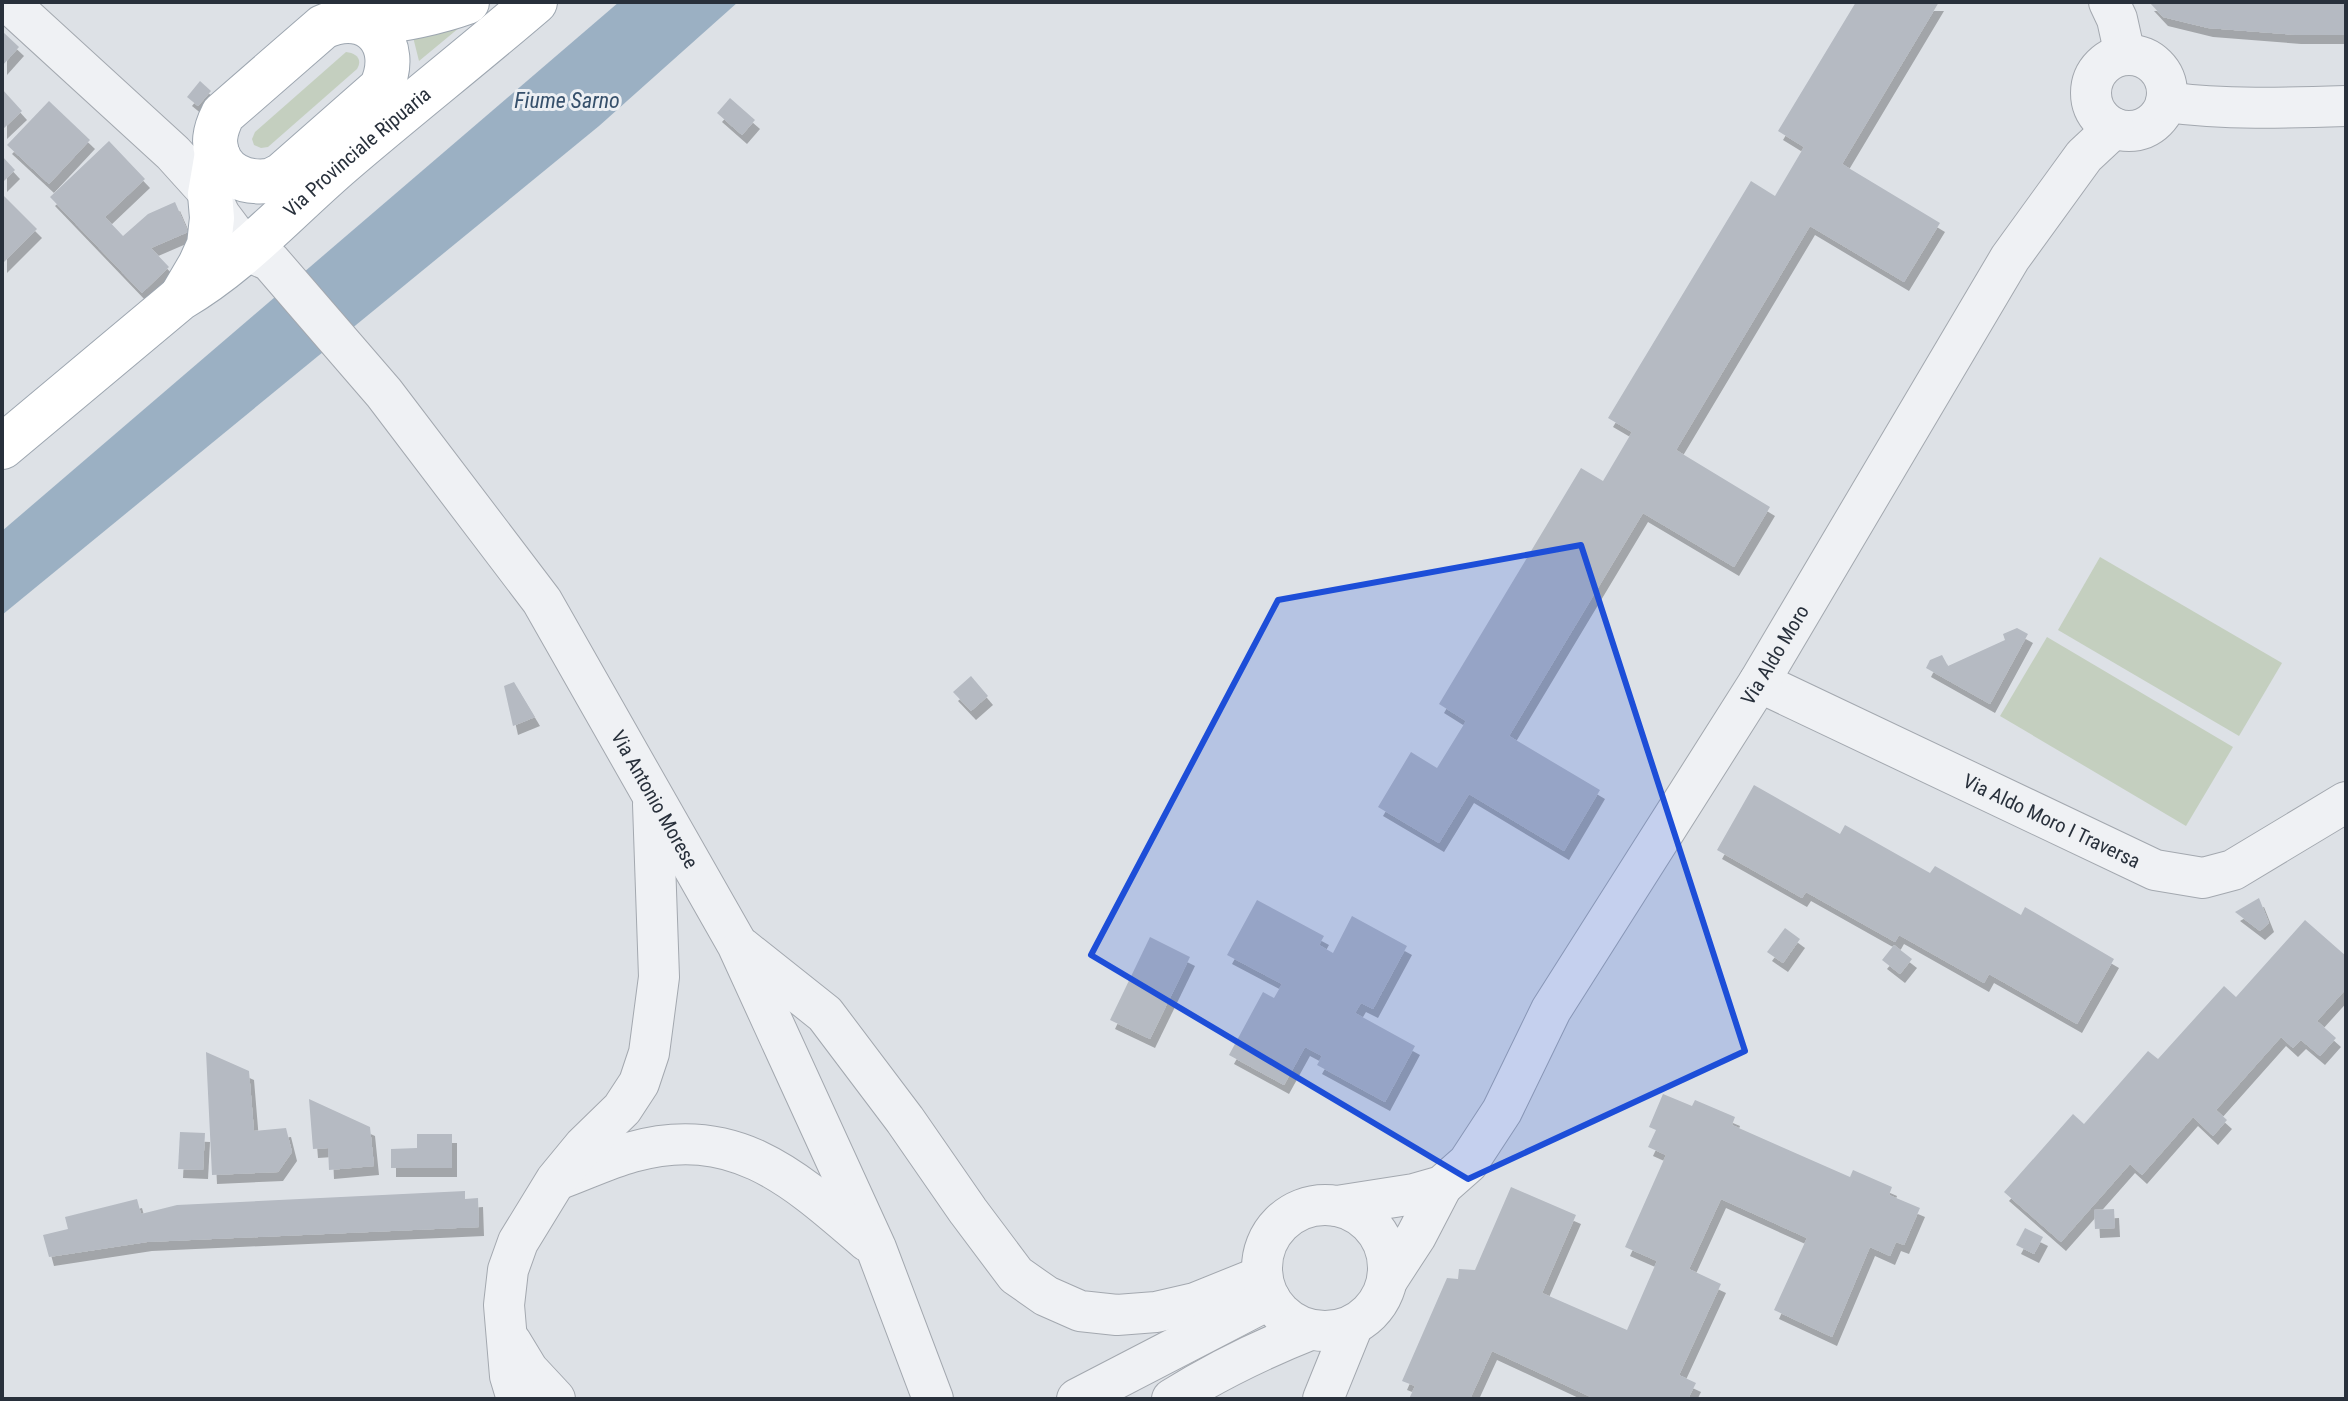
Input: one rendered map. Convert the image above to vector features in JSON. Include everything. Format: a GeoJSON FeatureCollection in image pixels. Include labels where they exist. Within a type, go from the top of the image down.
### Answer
{"type":"FeatureCollection","features":[{"type":"Feature","properties":{"kind":"main road"},"geometry":{"type":"LineString","coordinates":[[381,88],[346,159],[264,182],[244,181],[232,175],[214,158],[223,114],[323,27],[336,20],[366,24],[405,20],[467,2]]}},
{"type":"Feature","properties":{"kind":"main road","name":"Via Provinciale Ripuaria"},"geometry":{"type":"LineString","coordinates":[[2,447],[179,299],[264,246],[346,159],[535,2]]}},
{"type":"Feature","properties":{"kind":"main road","name":"Via Provinciale Ripuaria"},"geometry":{"type":"LineString","coordinates":[[264,182],[282,175],[381,88],[389,60],[386,45],[378,33],[366,24]]}},
{"type":"Feature","properties":{"kind":"main road","name":"Via Provinciale Ripuaria"},"geometry":{"type":"LineString","coordinates":[[179,299],[209,245],[214,158]]}},
{"type":"Feature","properties":{"kind":"street","name":"Via Antonio Morese"},"geometry":{"type":"LineString","coordinates":[[8,2],[153,132],[214,158],[220,215],[264,246],[384,393],[542,601],[737,944],[876,1248],[933,1399]]}},
{"type":"Feature","properties":{"kind":"street"},"geometry":{"type":"LineString","coordinates":[[2109,2],[2117,19],[2125,55]]}},
{"type":"Feature","properties":{"kind":"street"},"geometry":{"type":"LineString","coordinates":[[2137,55],[2149,59],[2165,78],[2166,102],[2151,123],[2127,131],[2104,122],[2097,113],[2091,92],[2097,71],[2114,57],[2137,55]]}},
{"type":"Feature","properties":{"kind":"street"},"geometry":{"type":"LineString","coordinates":[[2166,102],[2191,106],[2346,106]]}},
{"type":"Feature","properties":{"kind":"street","name":"Via Aldo Moro"},"geometry":{"type":"LineString","coordinates":[[1442,1186],[1468,1163],[1502,1111],[1551,1010],[1759,682],[2010,258],[2084,156],[2114,128]]}},
{"type":"Feature","properties":{"kind":"street"},"geometry":{"type":"LineString","coordinates":[[153,132],[184,139],[201,135],[214,158]]}},
{"type":"Feature","properties":{"kind":"street","name":"Via Aldo Moro I Traversa"},"geometry":{"type":"LineString","coordinates":[[1759,682],[2155,870],[2203,878],[2233,870],[2346,802]]}},
{"type":"Feature","properties":{"kind":"street"},"geometry":{"type":"LineString","coordinates":[[517,1399],[510,1376],[504,1305],[508,1270],[518,1242],[556,1180],[584,1146],[622,1109],[639,1083],[649,1053],[659,977],[653,796]]}},
{"type":"Feature","properties":{"kind":"street"},"geometry":{"type":"LineString","coordinates":[[737,944],[825,1014],[1016,1275],[1046,1296],[1080,1311],[1117,1315],[1156,1312],[1266,1287]]}},
{"type":"Feature","properties":{"kind":"street"},"geometry":{"type":"LineString","coordinates":[[556,1180],[633,1152],[664,1146],[694,1145],[727,1149],[758,1160],[794,1180],[876,1248]]}},
{"type":"Feature","properties":{"kind":"street"},"geometry":{"type":"LineString","coordinates":[[1442,1186],[1370,1313],[1353,1325],[1325,1332],[1292,1323],[1277,1310],[1266,1287],[1263,1256],[1270,1237],[1282,1222],[1298,1211],[1317,1205],[1337,1206],[1414,1194],[1442,1186]]}},
{"type":"Feature","properties":{"kind":"street"},"geometry":{"type":"LineString","coordinates":[[1337,1206],[1356,1212],[1371,1224],[1382,1240],[1388,1260],[1388,1279]]}},
{"type":"Feature","properties":{"kind":"street"},"geometry":{"type":"LineString","coordinates":[[1077,1399],[1266,1287]]}},
{"type":"Feature","properties":{"kind":"street"},"geometry":{"type":"LineString","coordinates":[[1323,1399],[1353,1325]]}},
{"type":"Feature","properties":{"kind":"street"},"geometry":{"type":"LineString","coordinates":[[1172,1399],[1272,1345],[1310,1330]]}},
{"type":"Feature","properties":{"kind":"street"},"geometry":{"type":"LineString","coordinates":[[507,1336],[528,1370],[555,1399]]}},
{"type":"Feature","properties":{"kind":"highlighted area"},"geometry":{"type":"Polygon","coordinates":[[[1581,545],[1745,1051],[1468,1179],[1091,955],[1278,600],[1581,545]]]}},
{"type":"Feature","properties":{"kind":"green space"},"geometry":{"type":"Polygon","coordinates":[[[477,13],[419,61],[412,33],[477,13]]]}},
{"type":"Feature","properties":{"kind":"green space"},"geometry":{"type":"Polygon","coordinates":[[[346,52],[358,57],[357,69],[268,147],[254,145],[252,139],[255,132],[346,52]]]}},
{"type":"Feature","properties":{"kind":"green space"},"geometry":{"type":"Polygon","coordinates":[[[2100,557],[2282,663],[2239,736],[2058,630],[2100,557]]]}},
{"type":"Feature","properties":{"kind":"green space"},"geometry":{"type":"Polygon","coordinates":[[[2047,637],[2233,747],[2186,826],[2000,716],[2047,637]]]}},
{"type":"Feature","properties":{"kind":"water","name":"Fiume Sarno"},"geometry":{"type":"Polygon","coordinates":[[[619,2],[738,2],[599,126],[2,615],[2,531],[619,2]]]}},
{"type":"Feature","properties":{"kind":"building"},"geometry":{"type":"Polygon","coordinates":[[[1856,2],[1939,2],[1842,164],[1940,223],[1904,282],[1810,226],[1676,450],[1770,507],[1734,567],[1643,513],[1509,736],[1600,790],[1564,851],[1469,794],[1439,843],[1378,807],[1411,752],[1437,768],[1466,721],[1439,704],[1581,468],[1603,481],[1632,432],[1608,418],[1751,181],[1775,196],[1804,147],[1778,131],[1856,2]]]}},
{"type":"Feature","properties":{"kind":"building"},"geometry":{"type":"Polygon","coordinates":[[[2149,2],[2346,2],[2346,35],[2296,35],[2208,28],[2163,17],[2149,2]]]}},
{"type":"Feature","properties":{"kind":"building"},"geometry":{"type":"Polygon","coordinates":[[[2,31],[19,47],[2,66],[2,31]]]}},
{"type":"Feature","properties":{"kind":"building"},"geometry":{"type":"Polygon","coordinates":[[[200,81],[211,91],[198,106],[187,97],[200,81]]]}},
{"type":"Feature","properties":{"kind":"building"},"geometry":{"type":"Polygon","coordinates":[[[2,89],[22,111],[2,130],[2,89]]]}},
{"type":"Feature","properties":{"kind":"building"},"geometry":{"type":"Polygon","coordinates":[[[730,98],[755,120],[742,135],[717,113],[730,98]]]}},
{"type":"Feature","properties":{"kind":"building"},"geometry":{"type":"Polygon","coordinates":[[[49,101],[90,140],[49,184],[7,145],[49,101]]]}},
{"type":"Feature","properties":{"kind":"building"},"geometry":{"type":"Polygon","coordinates":[[[109,141],[145,179],[105,217],[123,236],[148,214],[175,202],[188,232],[151,248],[169,267],[142,293],[50,197],[109,141]]]}},
{"type":"Feature","properties":{"kind":"building"},"geometry":{"type":"Polygon","coordinates":[[[2,156],[15,170],[2,183],[2,156]]]}},
{"type":"Feature","properties":{"kind":"building"},"geometry":{"type":"Polygon","coordinates":[[[2,194],[37,229],[2,264],[2,194]]]}},
{"type":"Feature","properties":{"kind":"building"},"geometry":{"type":"Polygon","coordinates":[[[2017,628],[2028,634],[1990,704],[1926,668],[1930,660],[1942,655],[1948,666],[2005,640],[2003,634],[2017,628]]]}},
{"type":"Feature","properties":{"kind":"building"},"geometry":{"type":"Polygon","coordinates":[[[971,676],[988,696],[971,711],[953,692],[971,676]]]}},
{"type":"Feature","properties":{"kind":"building"},"geometry":{"type":"Polygon","coordinates":[[[514,682],[535,717],[513,726],[504,686],[514,682]]]}},
{"type":"Feature","properties":{"kind":"building"},"geometry":{"type":"Polygon","coordinates":[[[1754,785],[1840,834],[1845,825],[1930,873],[1935,866],[2021,915],[2025,907],[2114,959],[2077,1024],[1989,974],[1984,983],[1899,935],[1895,942],[1806,892],[1802,898],[1717,850],[1754,785]]]}},
{"type":"Feature","properties":{"kind":"building"},"geometry":{"type":"Polygon","coordinates":[[[2259,898],[2269,923],[2260,931],[2235,912],[2259,898]]]}},
{"type":"Feature","properties":{"kind":"building"},"geometry":{"type":"Polygon","coordinates":[[[1257,900],[1324,936],[1319,945],[1333,953],[1352,916],[1407,946],[1373,1009],[1361,1003],[1355,1013],[1415,1046],[1385,1102],[1317,1065],[1322,1056],[1305,1047],[1284,1085],[1229,1055],[1263,992],[1274,998],[1282,984],[1227,955],[1257,900]]]}},
{"type":"Feature","properties":{"kind":"building"},"geometry":{"type":"Polygon","coordinates":[[[2305,920],[2346,956],[2346,989],[2317,1021],[2336,1038],[2320,1056],[2301,1040],[2293,1048],[2281,1037],[2216,1110],[2227,1120],[2213,1136],[2193,1117],[2142,1175],[2130,1164],[2061,1242],[2004,1192],[2073,1114],[2084,1124],[2148,1051],[2158,1059],[2224,986],[2236,997],[2305,920]]]}},
{"type":"Feature","properties":{"kind":"building"},"geometry":{"type":"Polygon","coordinates":[[[1785,928],[1800,939],[1783,963],[1767,952],[1785,928]]]}},
{"type":"Feature","properties":{"kind":"building"},"geometry":{"type":"Polygon","coordinates":[[[1150,937],[1190,957],[1150,1039],[1110,1020],[1150,937]]]}},
{"type":"Feature","properties":{"kind":"building"},"geometry":{"type":"Polygon","coordinates":[[[1894,945],[1912,959],[1900,974],[1882,960],[1894,945]]]}},
{"type":"Feature","properties":{"kind":"building"},"geometry":{"type":"Polygon","coordinates":[[[206,1052],[249,1071],[254,1131],[286,1128],[292,1152],[278,1172],[212,1175],[206,1052]]]}},
{"type":"Feature","properties":{"kind":"building"},"geometry":{"type":"Polygon","coordinates":[[[1663,1094],[1692,1106],[1695,1100],[1735,1117],[1732,1125],[1850,1177],[1853,1170],[1892,1187],[1889,1195],[1920,1208],[1904,1245],[1896,1242],[1890,1256],[1870,1247],[1832,1337],[1774,1310],[1807,1238],[1721,1199],[1689,1269],[1721,1284],[1679,1375],[1696,1383],[1688,1399],[1595,1399],[1492,1351],[1470,1399],[1409,1399],[1415,1386],[1402,1381],[1447,1278],[1458,1279],[1459,1269],[1475,1270],[1511,1187],[1576,1215],[1542,1293],[1627,1330],[1657,1261],[1625,1247],[1666,1155],[1648,1147],[1656,1130],[1649,1127],[1663,1094]]]}},
{"type":"Feature","properties":{"kind":"building"},"geometry":{"type":"Polygon","coordinates":[[[309,1099],[370,1127],[374,1166],[329,1170],[328,1148],[313,1149],[309,1099]]]}},
{"type":"Feature","properties":{"kind":"building"},"geometry":{"type":"Polygon","coordinates":[[[180,1132],[205,1133],[203,1170],[178,1169],[180,1132]]]}},
{"type":"Feature","properties":{"kind":"building"},"geometry":{"type":"Polygon","coordinates":[[[417,1134],[452,1134],[452,1168],[391,1168],[391,1149],[417,1148],[417,1134]]]}},
{"type":"Feature","properties":{"kind":"building"},"geometry":{"type":"Polygon","coordinates":[[[465,1191],[465,1199],[478,1198],[479,1227],[147,1242],[49,1257],[43,1235],[68,1229],[65,1217],[137,1199],[141,1214],[177,1205],[465,1191]]]}},
{"type":"Feature","properties":{"kind":"building"},"geometry":{"type":"Polygon","coordinates":[[[2114,1209],[2115,1228],[2095,1229],[2094,1210],[2114,1209]]]}},
{"type":"Feature","properties":{"kind":"building"},"geometry":{"type":"Polygon","coordinates":[[[2025,1228],[2043,1237],[2034,1254],[2016,1245],[2025,1228]]]}}]}
